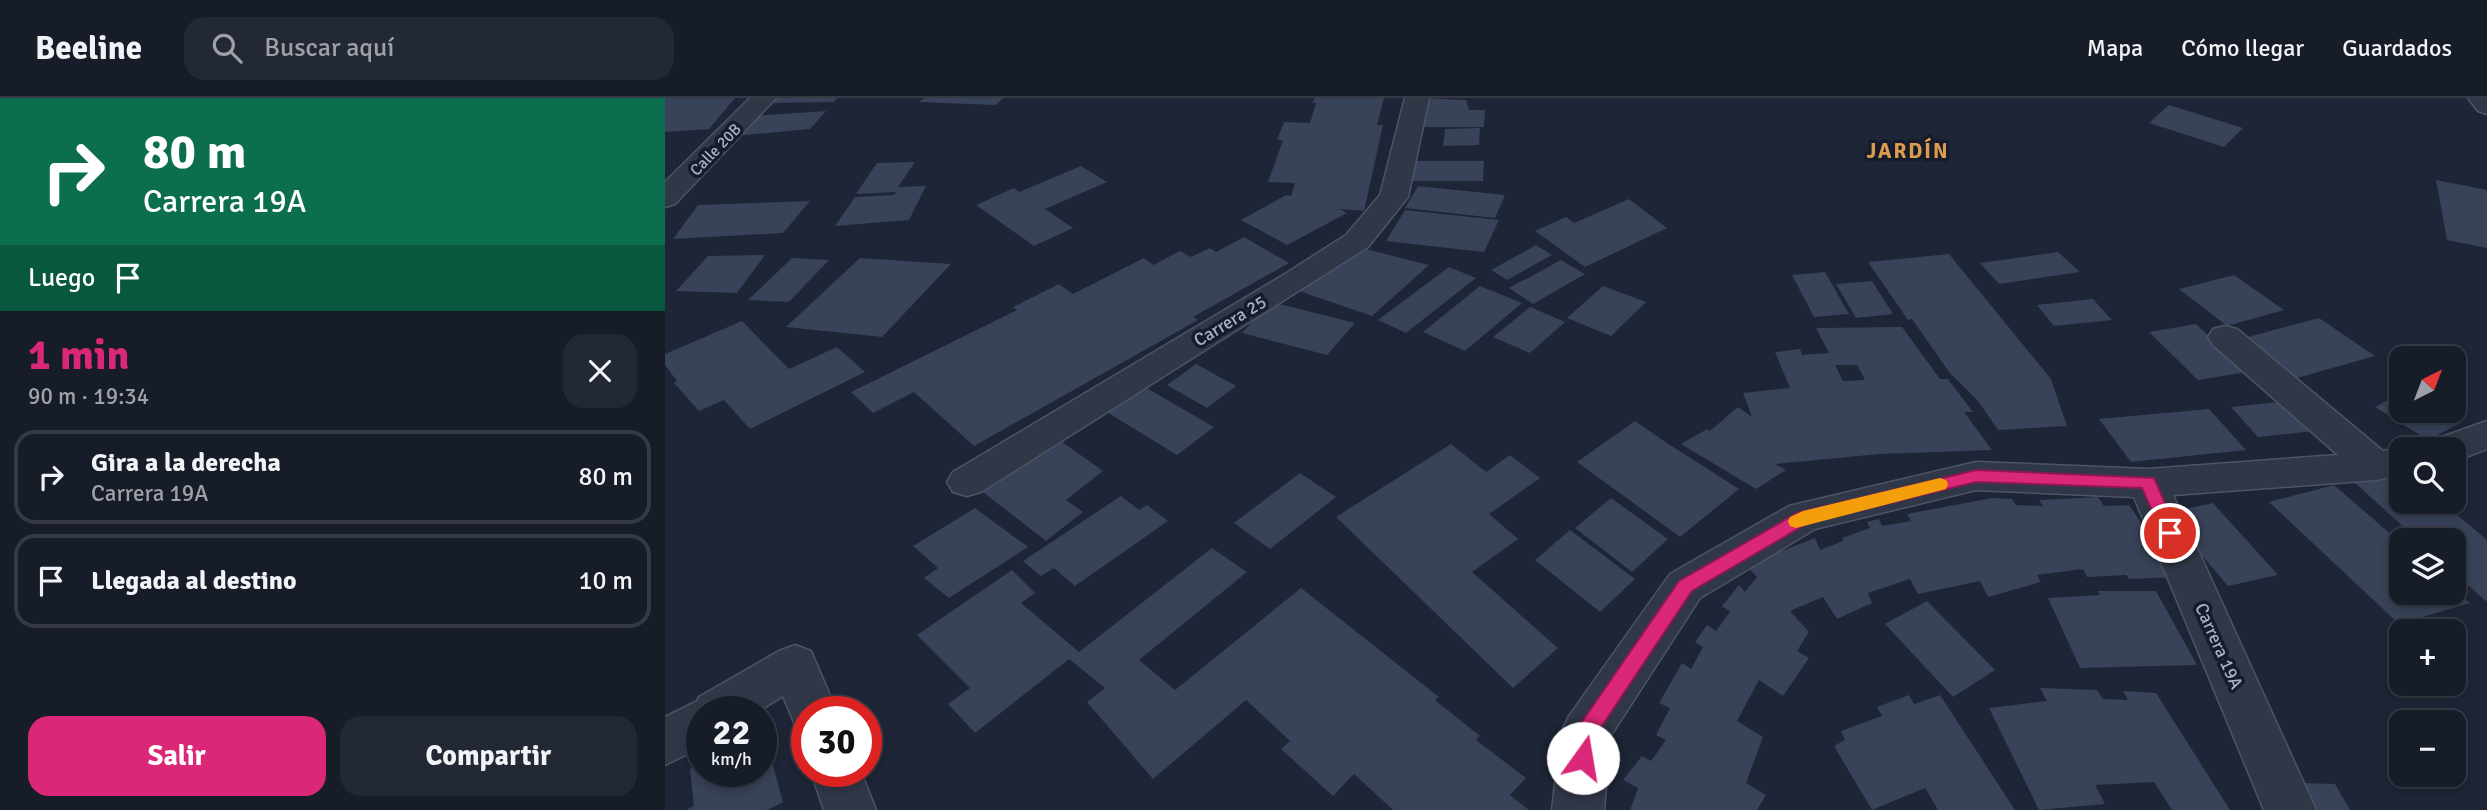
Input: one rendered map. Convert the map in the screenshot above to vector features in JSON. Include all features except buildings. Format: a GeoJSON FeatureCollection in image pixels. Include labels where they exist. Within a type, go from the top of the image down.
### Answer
{"type":"FeatureCollection","features":[{"type":"Feature","properties":{"kind":"street","name":"Calle 20B"},"geometry":{"type":"LineString","coordinates":[[666,200],[764,98]]}},
{"type":"Feature","properties":{"kind":"street","name":"Carrera 25"},"geometry":{"type":"LineString","coordinates":[[967,482],[1357,241],[1394,197],[1417,98]]}},
{"type":"Feature","properties":{"kind":"street"},"geometry":{"type":"LineString","coordinates":[[2480,98],[2487,106]]}},
{"type":"Feature","properties":{"kind":"street"},"geometry":{"type":"LineString","coordinates":[[2225,337],[2388,463]]}},
{"type":"Feature","properties":{"kind":"street"},"geometry":{"type":"LineString","coordinates":[[2466,442],[2487,433]]}},
{"type":"Feature","properties":{"kind":"street"},"geometry":{"type":"LineString","coordinates":[[1578,810],[1586,732],[1685,586],[1803,517],[1976,476],[2148,482],[2388,463]]}},
{"type":"Feature","properties":{"kind":"street","name":"Carrera 19A"},"geometry":{"type":"LineString","coordinates":[[2148,482],[2290,810]]}},
{"type":"Feature","properties":{"kind":"street"},"geometry":{"type":"LineString","coordinates":[[742,696],[795,664],[807,696]]}},
{"type":"Feature","properties":{"kind":"street"},"geometry":{"type":"LineString","coordinates":[[665,743],[686,731]]}},
{"type":"Feature","properties":{"kind":"street"},"geometry":{"type":"LineString","coordinates":[[841,787],[850,810]]}},
{"type":"Feature","properties":{"kind":"slow traffic"},"geometry":{"type":"LineString","coordinates":[[1796,521],[1803,517],[1940,484]]}},
{"type":"Feature","properties":{"kind":"district","name":"JARDÍN"},"geometry":{"type":"Point","coordinates":[1908,151]}},
{"type":"Feature","properties":{"kind":"route"},"geometry":{"type":"LineString","coordinates":[[1583,758],[1586,732],[1685,586],[1803,517],[1976,476],[2148,482],[2170,533]]}}]}
